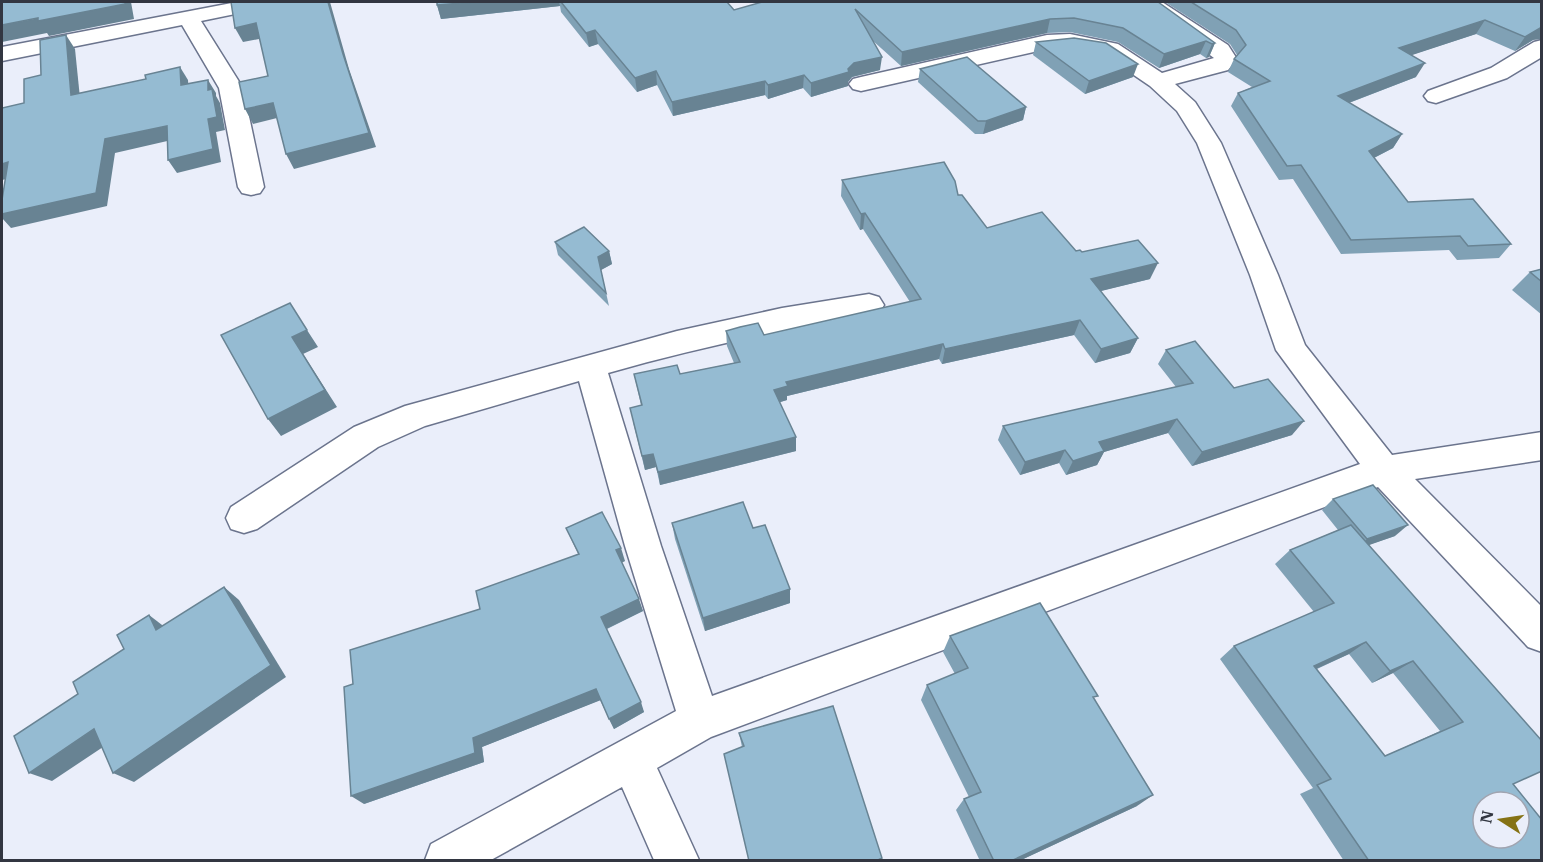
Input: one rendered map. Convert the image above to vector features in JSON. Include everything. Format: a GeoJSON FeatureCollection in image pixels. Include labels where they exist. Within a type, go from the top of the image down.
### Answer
{"type":"FeatureCollection","features":[{"type":"Feature","properties":{"kind":"street"},"geometry":{"type":"LineString","coordinates":[[2,54],[267,2]]}},
{"type":"Feature","properties":{"kind":"street"},"geometry":{"type":"LineString","coordinates":[[1158,81],[1220,65],[1226,59],[1220,50],[1165,5]]}},
{"type":"Feature","properties":{"kind":"street"},"geometry":{"type":"LineString","coordinates":[[188,17],[231,88],[251,187]]}},
{"type":"Feature","properties":{"kind":"street"},"geometry":{"type":"LineString","coordinates":[[861,84],[1047,42],[1070,41],[1110,49],[1158,81],[1187,107],[1209,143],[1264,275],[1291,350],[1384,470],[1542,634]]}},
{"type":"Feature","properties":{"kind":"street"},"geometry":{"type":"LineString","coordinates":[[1436,96],[1499,73],[1542,47]]}},
{"type":"Feature","properties":{"kind":"street"},"geometry":{"type":"LineString","coordinates":[[244,518],[366,437],[417,415],[687,340],[782,319],[869,305]]}},
{"type":"Feature","properties":{"kind":"street"},"geometry":{"type":"LineString","coordinates":[[591,367],[644,546],[700,721]]}},
{"type":"Feature","properties":{"kind":"street"},"geometry":{"type":"LineString","coordinates":[[447,861],[700,721],[1384,470],[1542,446]]}},
{"type":"Feature","properties":{"kind":"street"},"geometry":{"type":"LineString","coordinates":[[630,758],[678,861]]}},
{"type":"Feature","properties":{"kind":"building"},"geometry":{"type":"Polygon","coordinates":[[[2,2],[125,2],[125,4],[38,21],[38,18],[2,25],[2,2]]]}},
{"type":"Feature","properties":{"kind":"building"},"geometry":{"type":"Polygon","coordinates":[[[231,2],[328,2],[369,133],[286,154],[273,103],[245,109],[239,82],[268,76],[256,23],[235,28],[231,2]]]}},
{"type":"Feature","properties":{"kind":"building"},"geometry":{"type":"Polygon","coordinates":[[[437,2],[474,2],[437,5],[437,2]]]}},
{"type":"Feature","properties":{"kind":"building"},"geometry":{"type":"Polygon","coordinates":[[[561,2],[727,2],[734,10],[762,2],[1158,2],[1215,43],[1206,41],[1164,54],[1123,28],[1074,18],[1050,19],[902,52],[855,9],[882,57],[854,63],[848,69],[849,72],[811,83],[804,75],[768,85],[765,81],[672,102],[656,71],[635,78],[595,30],[586,33],[561,2]]]}},
{"type":"Feature","properties":{"kind":"building"},"geometry":{"type":"Polygon","coordinates":[[[1191,2],[1542,2],[1542,27],[1525,37],[1485,20],[1399,48],[1425,63],[1338,96],[1402,134],[1369,151],[1408,202],[1473,199],[1511,244],[1468,246],[1460,236],[1351,240],[1301,165],[1287,166],[1238,93],[1270,81],[1234,59],[1246,45],[1236,30],[1191,2]]]}},
{"type":"Feature","properties":{"kind":"building"},"geometry":{"type":"Polygon","coordinates":[[[66,35],[71,95],[146,79],[145,75],[180,67],[181,85],[208,80],[208,90],[212,89],[217,117],[208,119],[213,149],[168,160],[167,126],[105,139],[96,193],[2,214],[8,162],[2,164],[2,108],[24,103],[24,79],[41,75],[40,40],[66,35]]]}},
{"type":"Feature","properties":{"kind":"building"},"geometry":{"type":"Polygon","coordinates":[[[1074,38],[1106,43],[1138,64],[1089,81],[1036,42],[1074,38]]]}},
{"type":"Feature","properties":{"kind":"building"},"geometry":{"type":"Polygon","coordinates":[[[967,57],[1026,107],[986,121],[978,121],[920,69],[967,57]]]}},
{"type":"Feature","properties":{"kind":"building"},"geometry":{"type":"Polygon","coordinates":[[[944,162],[955,181],[958,195],[962,195],[987,228],[1042,212],[1076,251],[1082,252],[1138,240],[1158,263],[1091,279],[1138,338],[1101,349],[1080,320],[945,349],[943,344],[786,382],[788,386],[774,390],[796,437],[658,472],[653,454],[642,456],[630,408],[642,405],[634,374],[677,365],[680,374],[740,362],[726,331],[740,327],[758,323],[764,335],[921,299],[865,213],[861,214],[842,180],[944,162]]]}},
{"type":"Feature","properties":{"kind":"building"},"geometry":{"type":"Polygon","coordinates":[[[584,227],[609,251],[598,257],[606,293],[555,242],[584,227]]]}},
{"type":"Feature","properties":{"kind":"building"},"geometry":{"type":"Polygon","coordinates":[[[1542,269],[1542,282],[1530,272],[1542,269]]]}},
{"type":"Feature","properties":{"kind":"building"},"geometry":{"type":"Polygon","coordinates":[[[290,303],[307,330],[292,337],[325,390],[268,419],[221,335],[290,303]]]}},
{"type":"Feature","properties":{"kind":"building"},"geometry":{"type":"Polygon","coordinates":[[[1195,341],[1234,388],[1268,379],[1304,421],[1202,452],[1177,419],[1099,442],[1104,451],[1073,461],[1065,450],[1025,462],[1003,426],[1193,383],[1166,350],[1195,341]]]}},
{"type":"Feature","properties":{"kind":"building"},"geometry":{"type":"Polygon","coordinates":[[[1373,485],[1408,525],[1367,539],[1333,499],[1373,485]]]}},
{"type":"Feature","properties":{"kind":"building"},"geometry":{"type":"Polygon","coordinates":[[[743,502],[753,528],[765,525],[790,589],[703,618],[672,523],[743,502]]]}},
{"type":"Feature","properties":{"kind":"building"},"geometry":{"type":"Polygon","coordinates":[[[602,512],[621,548],[616,550],[639,599],[601,617],[641,702],[609,719],[596,689],[473,738],[475,753],[351,796],[344,687],[353,684],[350,650],[480,609],[476,591],[579,554],[566,528],[602,512]]]}},
{"type":"Feature","properties":{"kind":"building"},"geometry":{"type":"Polygon","coordinates":[[[1351,525],[1542,741],[1542,771],[1513,784],[1518,790],[1471,790],[1471,850],[1531,850],[1531,806],[1542,820],[1542,861],[1369,861],[1317,785],[1331,779],[1234,646],[1334,603],[1290,550],[1351,525]],[[1366,642],[1314,666],[1385,756],[1463,722],[1413,661],[1390,671],[1366,642]]]}},
{"type":"Feature","properties":{"kind":"building"},"geometry":{"type":"Polygon","coordinates":[[[224,587],[271,665],[113,773],[94,729],[29,773],[14,736],[78,694],[73,682],[124,649],[117,635],[149,615],[156,630],[224,587]]]}},
{"type":"Feature","properties":{"kind":"building"},"geometry":{"type":"Polygon","coordinates":[[[1040,603],[1098,696],[1093,697],[1153,795],[1011,861],[994,861],[964,799],[981,792],[927,685],[968,668],[950,636],[1040,603]]]}},
{"type":"Feature","properties":{"kind":"building"},"geometry":{"type":"Polygon","coordinates":[[[833,706],[882,858],[876,861],[749,861],[724,754],[744,746],[739,733],[833,706]]]}}]}
